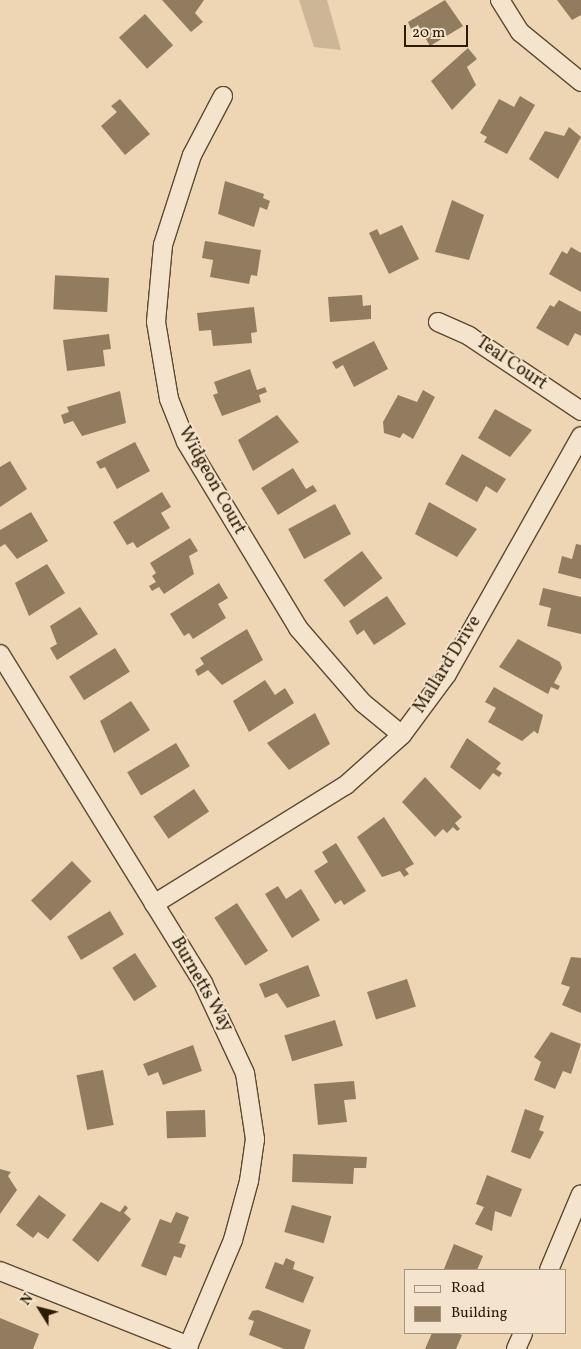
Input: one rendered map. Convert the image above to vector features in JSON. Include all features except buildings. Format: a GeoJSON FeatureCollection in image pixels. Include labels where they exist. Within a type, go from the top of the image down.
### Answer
{"type":"FeatureCollection","features":[{"type":"Feature","properties":{"kind":"street"},"geometry":{"type":"LineString","coordinates":[[500,0],[520,32],[581,82]]}},
{"type":"Feature","properties":{"kind":"street","name":"Widgeon Court"},"geometry":{"type":"LineString","coordinates":[[223,96],[192,155],[163,245],[156,322],[169,399],[186,442],[298,628],[336,675],[402,735]]}},
{"type":"Feature","properties":{"kind":"street","name":"Teal Court"},"geometry":{"type":"LineString","coordinates":[[438,322],[470,336],[581,411]]}},
{"type":"Feature","properties":{"kind":"street","name":"Mallard Drive"},"geometry":{"type":"LineString","coordinates":[[154,904],[346,785],[402,735],[447,674],[581,436]]}},
{"type":"Feature","properties":{"kind":"street","name":"Burnetts Way"},"geometry":{"type":"LineString","coordinates":[[0,654],[154,904],[232,1038],[253,1109],[255,1139],[238,1223],[188,1348]]}},
{"type":"Feature","properties":{"kind":"street"},"geometry":{"type":"LineString","coordinates":[[549,1269],[581,1194]]}},
{"type":"Feature","properties":{"kind":"street"},"geometry":{"type":"LineString","coordinates":[[0,1271],[188,1348]]}},
{"type":"Feature","properties":{"kind":"shaded area"},"geometry":{"type":"Polygon","coordinates":[[[299,0],[327,0],[341,50],[314,47],[299,0]]]}}]}
